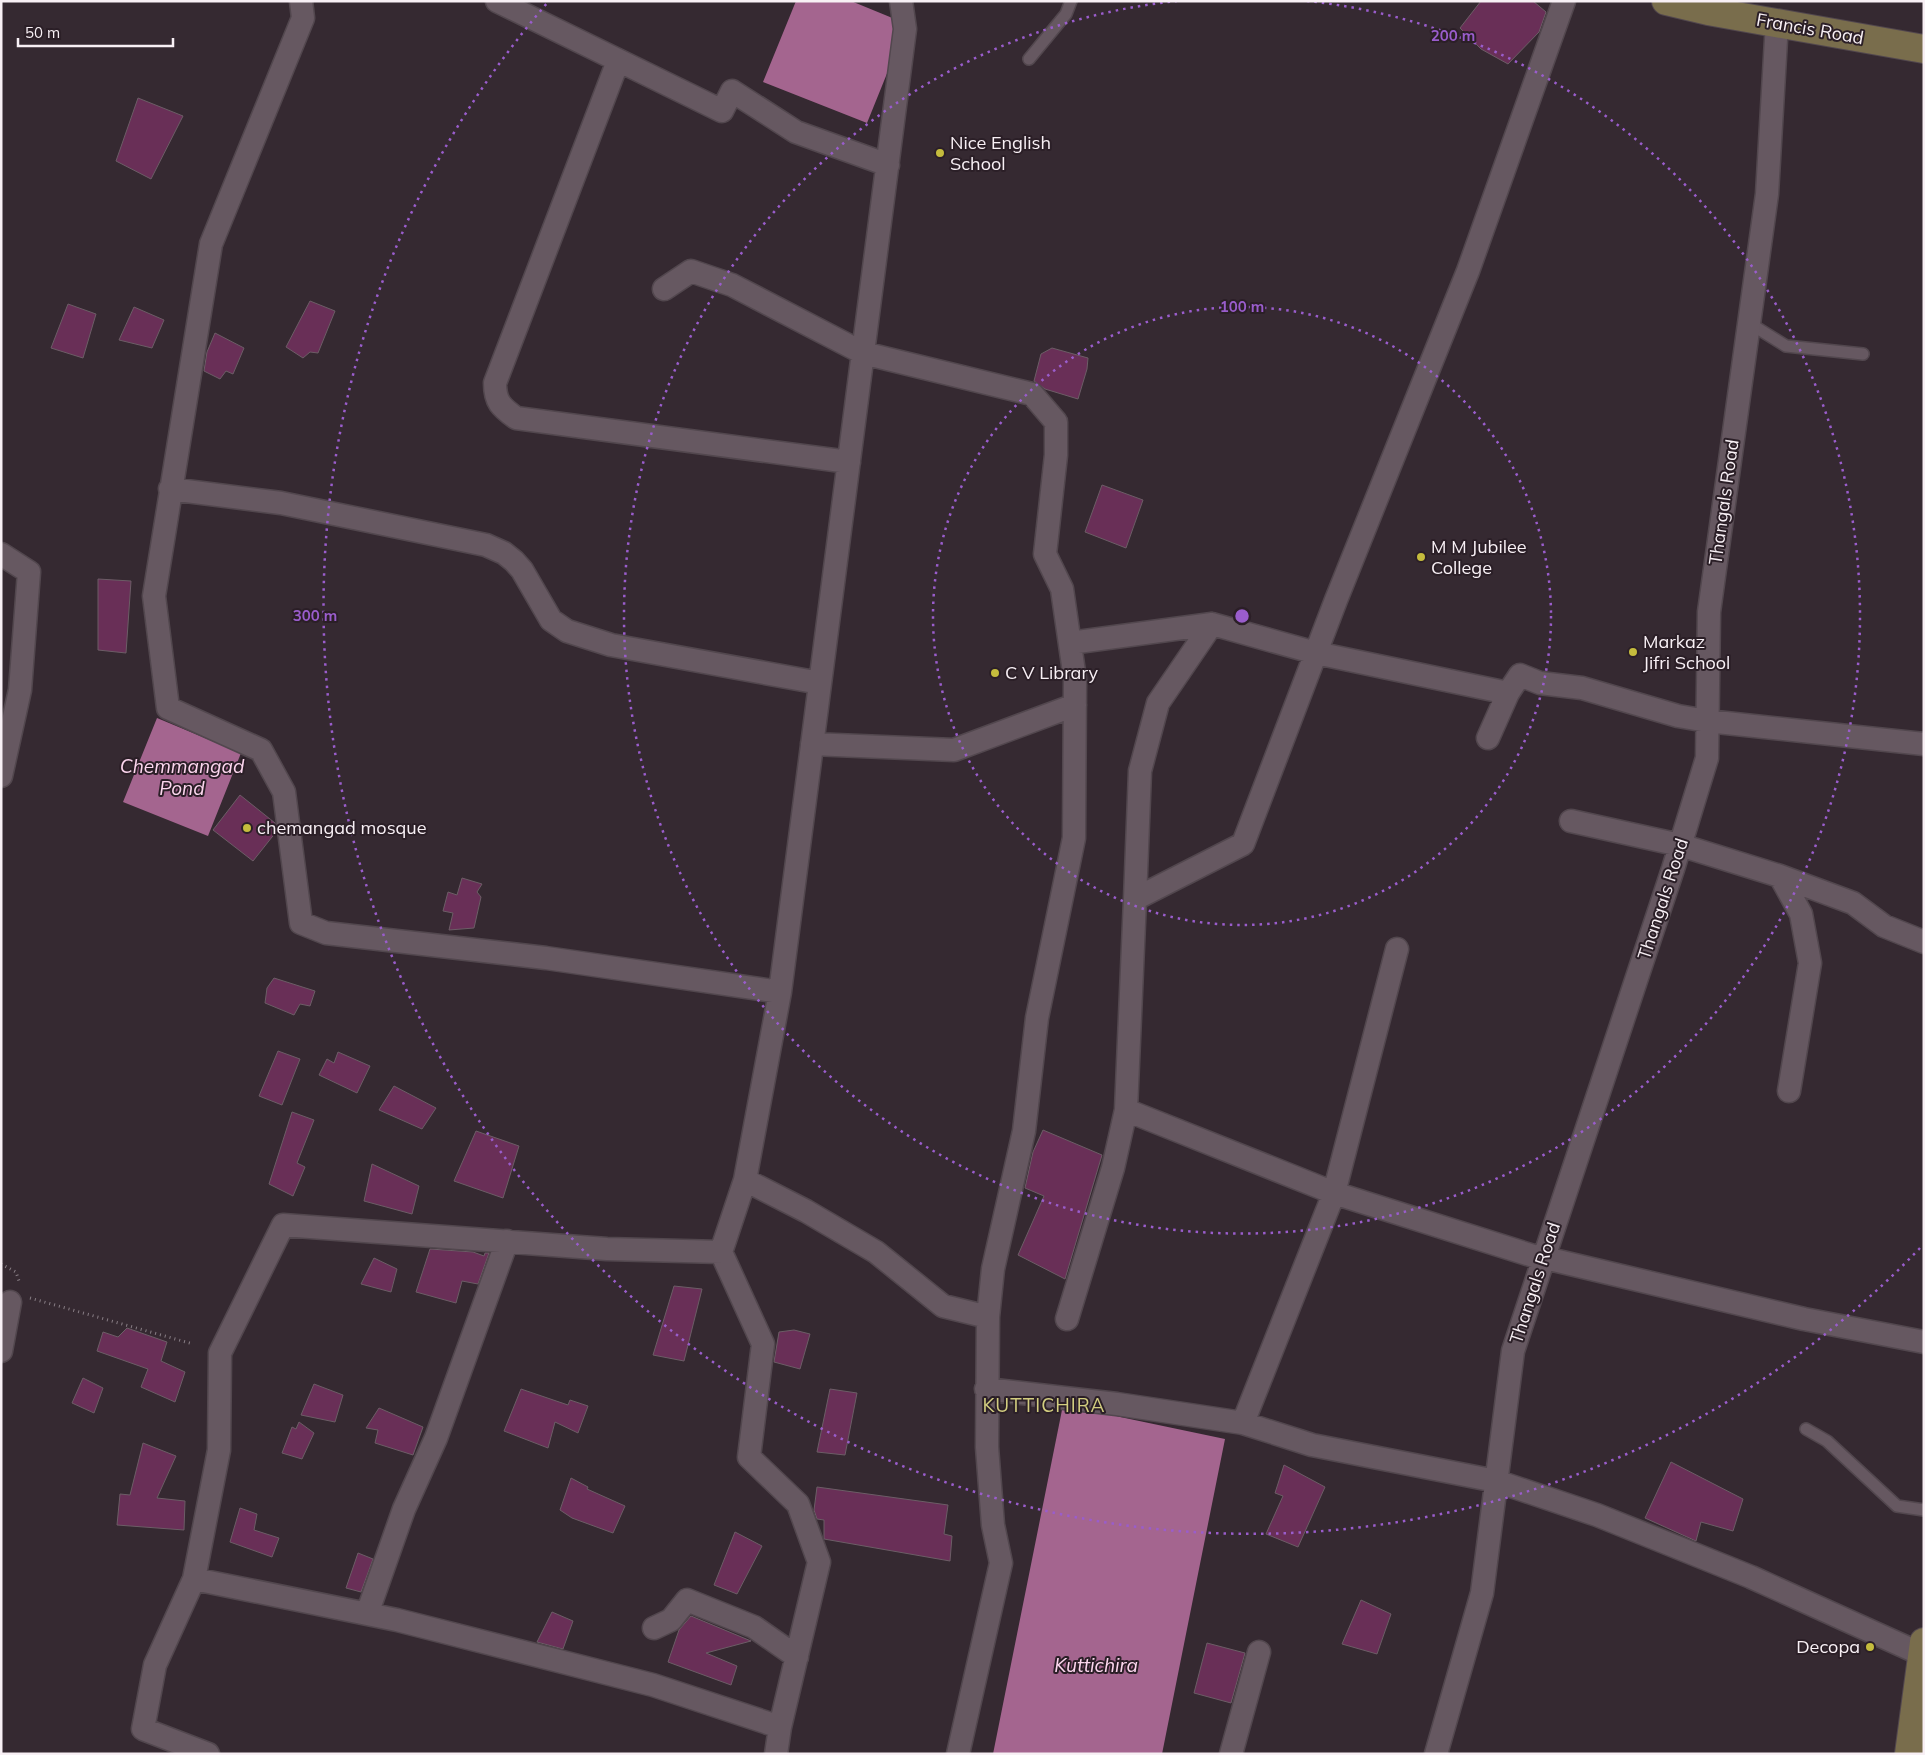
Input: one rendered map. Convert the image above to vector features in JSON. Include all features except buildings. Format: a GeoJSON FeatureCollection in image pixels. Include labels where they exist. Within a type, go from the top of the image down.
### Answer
{"type":"FeatureCollection","features":[{"type":"Feature","properties":{"kind":"main road","name":"Francis Road"},"geometry":{"type":"LineString","coordinates":[[1666,1],[1708,6],[1777,22],[1924,49]]}},
{"type":"Feature","properties":{"kind":"main road"},"geometry":{"type":"LineString","coordinates":[[1909,1754],[1922,1648]]}},
{"type":"Feature","properties":{"kind":"street"},"geometry":{"type":"LineString","coordinates":[[302,1],[303,18],[211,244],[154,596],[168,708],[261,750],[284,792],[301,923],[326,934],[546,958],[780,992]]}},
{"type":"Feature","properties":{"kind":"street"},"geometry":{"type":"LineString","coordinates":[[497,1],[722,111],[732,91],[796,132],[888,165]]}},
{"type":"Feature","properties":{"kind":"street"},"geometry":{"type":"LineString","coordinates":[[776,1754],[780,1726],[820,1562],[798,1504],[749,1457],[763,1344],[722,1252],[745,1180],[780,992],[905,28],[901,1]]}},
{"type":"Feature","properties":{"kind":"street"},"geometry":{"type":"LineString","coordinates":[[1135,899],[1243,844],[1316,653],[1468,271],[1564,1]]}},
{"type":"Feature","properties":{"kind":"street","name":"Thangals Road"},"geometry":{"type":"LineString","coordinates":[[1436,1754],[1482,1593],[1513,1350],[1707,758],[1709,612],[1767,194],[1777,22]]}},
{"type":"Feature","properties":{"kind":"street"},"geometry":{"type":"LineString","coordinates":[[618,61],[495,383],[495,396],[503,409],[516,418],[849,462]]}},
{"type":"Feature","properties":{"kind":"street"},"geometry":{"type":"LineString","coordinates":[[664,289],[690,271],[732,285],[863,353],[1032,394],[1056,422],[1056,455],[1045,554],[1062,589],[1075,679],[1074,838],[1037,1018],[1024,1131],[994,1269],[988,1317],[986,1447],[993,1525],[1000,1563],[958,1754]]}},
{"type":"Feature","properties":{"kind":"street"},"geometry":{"type":"LineString","coordinates":[[170,489],[281,503],[486,545],[504,553],[514,561],[522,570],[551,620],[567,631],[611,645],[820,683]]}},
{"type":"Feature","properties":{"kind":"street"},"geometry":{"type":"LineString","coordinates":[[1,554],[29,572],[20,690],[1,776]]}},
{"type":"Feature","properties":{"kind":"street"},"geometry":{"type":"LineString","coordinates":[[1067,1319],[1113,1168],[1126,1110],[1140,772],[1158,703],[1212,624]]}},
{"type":"Feature","properties":{"kind":"street"},"geometry":{"type":"LineString","coordinates":[[1070,643],[1212,624],[1316,653],[1508,692]]}},
{"type":"Feature","properties":{"kind":"street"},"geometry":{"type":"LineString","coordinates":[[1488,738],[1508,692],[1520,675],[1540,683],[1582,688],[1678,716],[1707,721],[1924,744]]}},
{"type":"Feature","properties":{"kind":"street"},"geometry":{"type":"LineString","coordinates":[[812,744],[954,750],[1075,705]]}},
{"type":"Feature","properties":{"kind":"street"},"geometry":{"type":"LineString","coordinates":[[1571,821],[1680,845],[1780,876],[1852,902],[1884,926],[1924,942]]}},
{"type":"Feature","properties":{"kind":"street"},"geometry":{"type":"LineString","coordinates":[[1780,876],[1801,914],[1810,963],[1789,1090]]}},
{"type":"Feature","properties":{"kind":"street"},"geometry":{"type":"LineString","coordinates":[[1243,1423],[1334,1193],[1397,949]]}},
{"type":"Feature","properties":{"kind":"street"},"geometry":{"type":"LineString","coordinates":[[1126,1110],[1334,1193],[1543,1259],[1804,1319],[1924,1342]]}},
{"type":"Feature","properties":{"kind":"street"},"geometry":{"type":"LineString","coordinates":[[745,1180],[806,1211],[876,1252],[942,1306],[988,1317]]}},
{"type":"Feature","properties":{"kind":"street"},"geometry":{"type":"LineString","coordinates":[[208,1754],[142,1729],[155,1665],[194,1579],[218,1450],[220,1353],[283,1225],[607,1249],[722,1252]]}},
{"type":"Feature","properties":{"kind":"street"},"geometry":{"type":"LineString","coordinates":[[366,1614],[404,1509],[436,1438],[507,1241]]}},
{"type":"Feature","properties":{"kind":"street"},"geometry":{"type":"LineString","coordinates":[[1,1350],[19,1296]]}},
{"type":"Feature","properties":{"kind":"street"},"geometry":{"type":"LineString","coordinates":[[986,1389],[1117,1404],[1243,1423],[1312,1445],[1496,1481],[1597,1515],[1922,1648]]}},
{"type":"Feature","properties":{"kind":"street"},"geometry":{"type":"LineString","coordinates":[[194,1579],[366,1614],[653,1684],[780,1726]]}},
{"type":"Feature","properties":{"kind":"street"},"geometry":{"type":"LineString","coordinates":[[654,1628],[671,1620],[687,1600],[754,1626],[797,1657]]}},
{"type":"Feature","properties":{"kind":"street"},"geometry":{"type":"LineString","coordinates":[[1232,1754],[1259,1652]]}},
{"type":"Feature","properties":{"kind":"lane"},"geometry":{"type":"LineString","coordinates":[[1029,59],[1066,14],[1071,1]]}},
{"type":"Feature","properties":{"kind":"lane"},"geometry":{"type":"LineString","coordinates":[[1749,323],[1786,346],[1863,354]]}},
{"type":"Feature","properties":{"kind":"lane"},"geometry":{"type":"LineString","coordinates":[[1806,1429],[1827,1441],[1897,1506],[1924,1510]]}},
{"type":"Feature","properties":{"kind":"path"},"geometry":{"type":"LineString","coordinates":[[1,1264],[16,1272],[19,1296],[193,1344]]}},
{"type":"Feature","properties":{"kind":"water"},"geometry":{"type":"Polygon","coordinates":[[[796,1],[851,1],[907,24],[867,123],[763,82],[796,1]]]}},
{"type":"Feature","properties":{"kind":"water","name":"Chemmangad Pond"},"geometry":{"type":"Polygon","coordinates":[[[157,718],[241,753],[208,836],[123,802],[157,718]]]}},
{"type":"Feature","properties":{"kind":"water","name":"Kuttichira"},"geometry":{"type":"Polygon","coordinates":[[[1063,1405],[1225,1439],[1162,1754],[993,1754],[1063,1405]]]}},
{"type":"Feature","properties":{"kind":"place","name":"Nice English School"},"geometry":{"type":"Point","coordinates":[940,153]}},
{"type":"Feature","properties":{"kind":"place","name":"M M Jubilee College"},"geometry":{"type":"Point","coordinates":[1421,557]}},
{"type":"Feature","properties":{"kind":"place","name":"Markaz Jifri School"},"geometry":{"type":"Point","coordinates":[1633,652]}},
{"type":"Feature","properties":{"kind":"place","name":"C V Library"},"geometry":{"type":"Point","coordinates":[995,673]}},
{"type":"Feature","properties":{"kind":"place","name":"chemangad mosque"},"geometry":{"type":"Point","coordinates":[247,828]}},
{"type":"Feature","properties":{"kind":"place","name":"Decopa"},"geometry":{"type":"Point","coordinates":[1870,1647]}},
{"type":"Feature","properties":{"kind":"district","name":"KUTTICHIRA"},"geometry":{"type":"Point","coordinates":[1044,1405]}}]}
